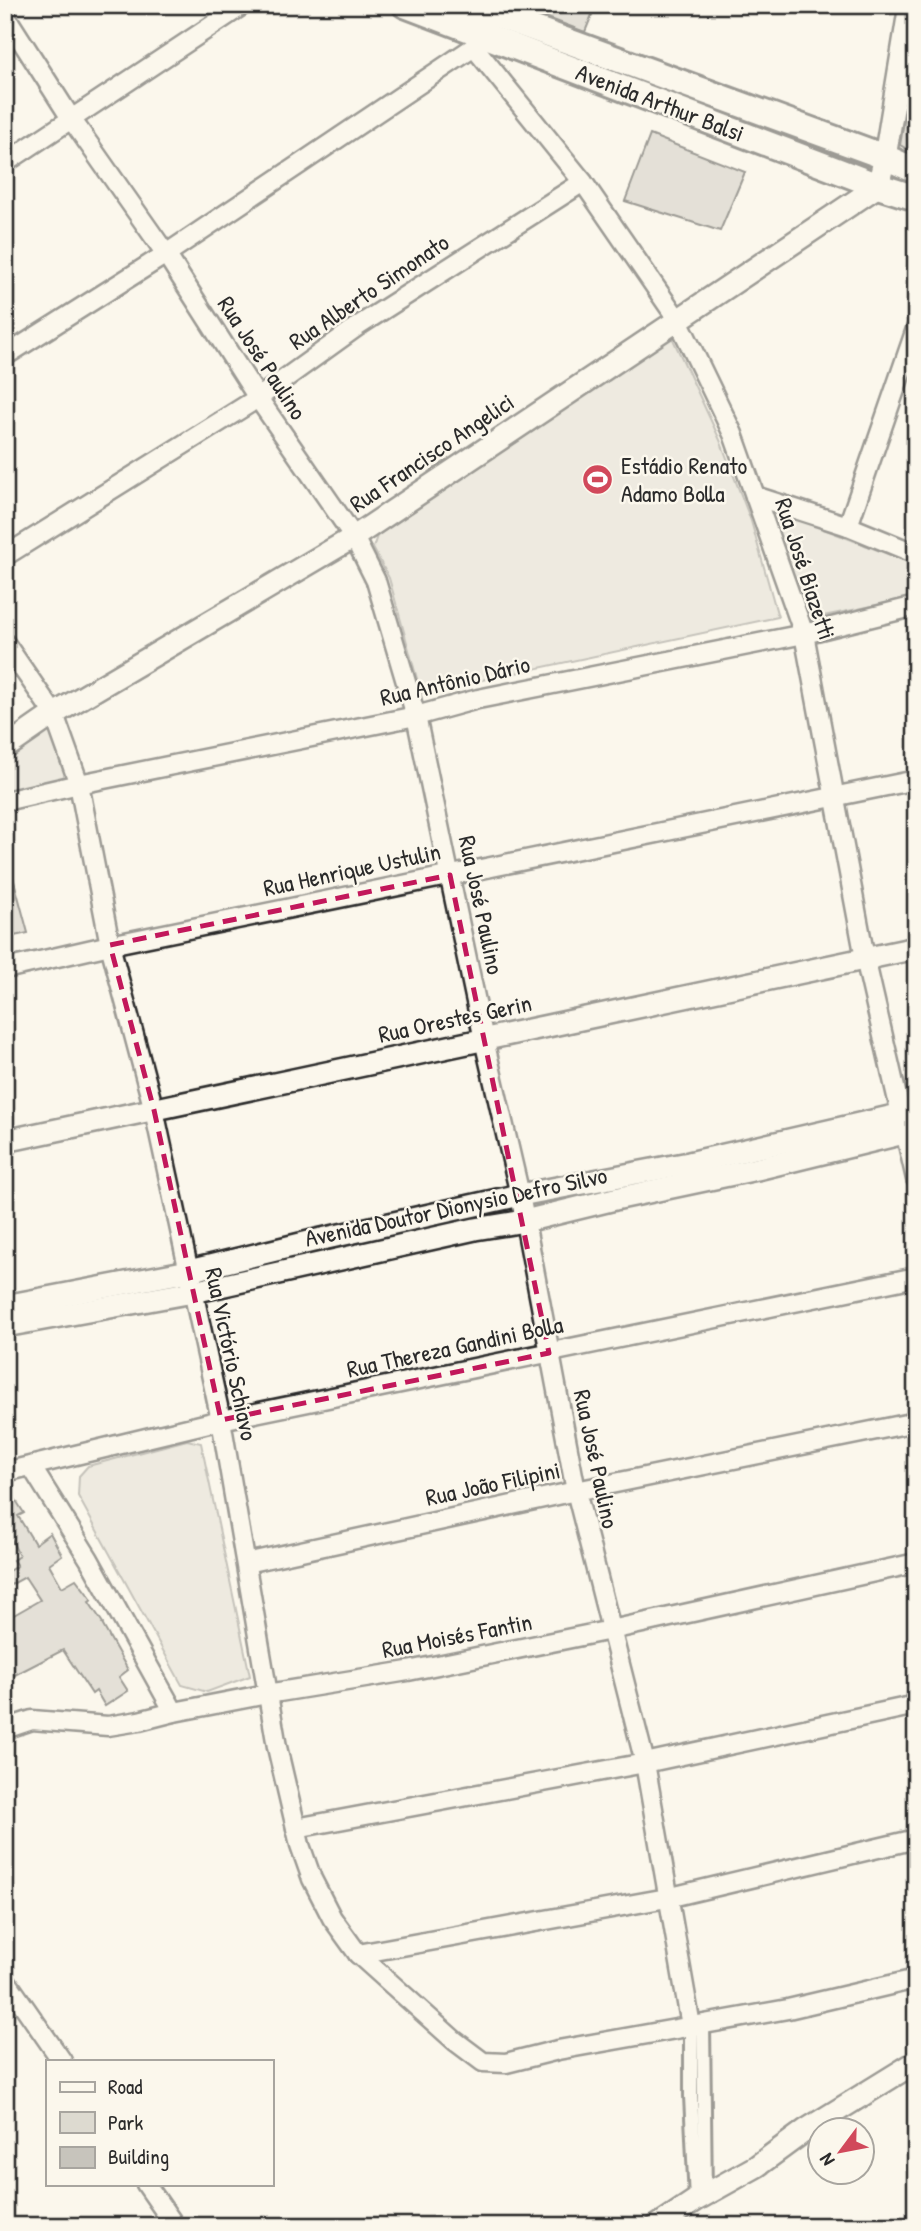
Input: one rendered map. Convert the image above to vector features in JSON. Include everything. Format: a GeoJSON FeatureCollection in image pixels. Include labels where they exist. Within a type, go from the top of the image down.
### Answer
{"type":"FeatureCollection","features":[{"type":"Feature","properties":{"kind":"main road","name":"Avenida Arthur Balsi"},"geometry":{"type":"LineString","coordinates":[[405,5],[480,42],[916,198]]}},
{"type":"Feature","properties":{"kind":"main road","name":"Avenida Arthur Balsi"},"geometry":{"type":"LineString","coordinates":[[469,5],[885,157],[916,171]]}},
{"type":"Feature","properties":{"kind":"main road"},"geometry":{"type":"LineString","coordinates":[[757,140],[769,115]]}},
{"type":"Feature","properties":{"kind":"street"},"geometry":{"type":"LineString","coordinates":[[5,163],[243,5]]}},
{"type":"Feature","properties":{"kind":"street"},"geometry":{"type":"LineString","coordinates":[[878,186],[910,5]]}},
{"type":"Feature","properties":{"kind":"street","name":"Rua José Paulino"},"geometry":{"type":"LineString","coordinates":[[5,16],[72,120],[166,254],[258,398],[354,537],[376,581],[416,716],[484,1040],[520,1195],[576,1491],[645,1763],[688,2006],[697,2025]]}},
{"type":"Feature","properties":{"kind":"street"},"geometry":{"type":"LineString","coordinates":[[5,356],[166,254],[480,42],[506,20]]}},
{"type":"Feature","properties":{"kind":"street","name":"Rua José Biazetti"},"geometry":{"type":"LineString","coordinates":[[480,42],[583,182],[678,320],[733,434],[804,634],[865,958],[909,1122],[916,1179]]}},
{"type":"Feature","properties":{"kind":"street","name":"Rua Alberto Simonato"},"geometry":{"type":"LineString","coordinates":[[5,556],[258,398],[358,326],[583,182]]}},
{"type":"Feature","properties":{"kind":"street","name":"Rua Francisco Angelici"},"geometry":{"type":"LineString","coordinates":[[5,748],[54,714],[354,537],[878,186]]}},
{"type":"Feature","properties":{"kind":"street"},"geometry":{"type":"LineString","coordinates":[[848,526],[916,329]]}},
{"type":"Feature","properties":{"kind":"street"},"geometry":{"type":"LineString","coordinates":[[755,496],[848,526],[916,554]]}},
{"type":"Feature","properties":{"kind":"street","name":"Rua Antônio Dário"},"geometry":{"type":"LineString","coordinates":[[5,801],[416,716],[478,699],[804,634],[916,607]]}},
{"type":"Feature","properties":{"kind":"street","name":"Rua Victório Schiavo"},"geometry":{"type":"LineString","coordinates":[[5,643],[54,714],[79,784],[110,945],[154,1110],[221,1420],[267,1694],[299,1845],[332,1919],[358,1954],[455,2041],[483,2062],[506,2063],[558,2050],[788,2009],[916,1979]]}},
{"type":"Feature","properties":{"kind":"street","name":"Rua Henrique Ustulin"},"geometry":{"type":"LineString","coordinates":[[5,970],[110,945],[916,780]]}},
{"type":"Feature","properties":{"kind":"street","name":"Rua Orestes Gerin"},"geometry":{"type":"LineString","coordinates":[[5,1141],[916,948]]}},
{"type":"Feature","properties":{"kind":"street","name":"Avenida Doutor Dionysio Defro Silvo"},"geometry":{"type":"LineString","coordinates":[[5,1307],[189,1271],[520,1195],[909,1122]]}},
{"type":"Feature","properties":{"kind":"street","name":"Avenida Doutor Dionysio Defro Silvo"},"geometry":{"type":"LineString","coordinates":[[5,1326],[193,1292],[757,1169],[909,1122]]}},
{"type":"Feature","properties":{"kind":"street","name":"Rua Thereza Gandini Bolla"},"geometry":{"type":"LineString","coordinates":[[5,1472],[221,1420],[916,1277]]}},
{"type":"Feature","properties":{"kind":"street","name":"Rua João Filipini"},"geometry":{"type":"LineString","coordinates":[[246,1563],[576,1491],[916,1422]]}},
{"type":"Feature","properties":{"kind":"street"},"geometry":{"type":"LineString","coordinates":[[31,1466],[89,1559],[174,1712]]}},
{"type":"Feature","properties":{"kind":"street","name":"Rua Moisés Fantin"},"geometry":{"type":"LineString","coordinates":[[8,1722],[32,1720],[108,1726],[267,1694],[408,1671],[611,1630],[916,1563]]}},
{"type":"Feature","properties":{"kind":"street"},"geometry":{"type":"LineString","coordinates":[[296,1828],[645,1763],[916,1704]]}},
{"type":"Feature","properties":{"kind":"street"},"geometry":{"type":"LineString","coordinates":[[358,1954],[667,1898],[916,1839]]}},
{"type":"Feature","properties":{"kind":"street"},"geometry":{"type":"LineString","coordinates":[[5,1979],[61,2060]]}},
{"type":"Feature","properties":{"kind":"street"},"geometry":{"type":"LineString","coordinates":[[697,2025],[691,2096],[700,2197]]}},
{"type":"Feature","properties":{"kind":"street"},"geometry":{"type":"LineString","coordinates":[[657,2226],[700,2197],[757,2166],[806,2130],[916,2062]]}},
{"type":"Feature","properties":{"kind":"street"},"geometry":{"type":"LineString","coordinates":[[147,2186],[175,2226]]}},
{"type":"Feature","properties":{"kind":"highlighted area"},"geometry":{"type":"Polygon","coordinates":[[[450,875],[549,1353],[221,1420],[154,1110],[110,945],[450,875]]]}},
{"type":"Feature","properties":{"kind":"green space","name":"Estádio Renato Adamo Bolla"},"geometry":{"type":"Polygon","coordinates":[[[672,337],[720,440],[751,521],[778,617],[421,693],[389,578],[373,548],[377,536],[672,337]]]}},
{"type":"Feature","properties":{"kind":"green space"},"geometry":{"type":"Polygon","coordinates":[[[770,508],[916,565],[916,597],[804,620],[770,508]]]}},
{"type":"Feature","properties":{"kind":"green space"},"geometry":{"type":"Polygon","coordinates":[[[51,718],[73,777],[5,794],[5,750],[51,718]]]}},
{"type":"Feature","properties":{"kind":"green space"},"geometry":{"type":"Polygon","coordinates":[[[187,1440],[201,1443],[250,1676],[207,1692],[182,1685],[78,1496],[79,1476],[88,1466],[187,1440]]]}},
{"type":"Feature","properties":{"kind":"building"},"geometry":{"type":"Polygon","coordinates":[[[513,5],[596,5],[585,32],[513,5]]]}},
{"type":"Feature","properties":{"kind":"building"},"geometry":{"type":"Polygon","coordinates":[[[910,85],[916,85],[916,154],[900,145],[910,85]]]}},
{"type":"Feature","properties":{"kind":"building"},"geometry":{"type":"Polygon","coordinates":[[[650,135],[745,172],[720,231],[625,201],[650,135]]]}},
{"type":"Feature","properties":{"kind":"building"},"geometry":{"type":"Polygon","coordinates":[[[10,866],[28,933],[5,938],[5,867],[10,866]]]}},
{"type":"Feature","properties":{"kind":"building"},"geometry":{"type":"Polygon","coordinates":[[[5,1483],[24,1513],[18,1516],[35,1544],[50,1533],[62,1555],[49,1564],[62,1587],[76,1579],[92,1600],[89,1602],[128,1670],[119,1677],[128,1691],[105,1706],[96,1691],[92,1694],[63,1650],[5,1680],[5,1620],[40,1600],[25,1577],[5,1588],[5,1573],[17,1566],[13,1560],[19,1556],[5,1526],[5,1483]]]}},
{"type":"Feature","properties":{"kind":"place","name":"Estádio Renato Adamo Bolla"},"geometry":{"type":"Point","coordinates":[598,480]}}]}
